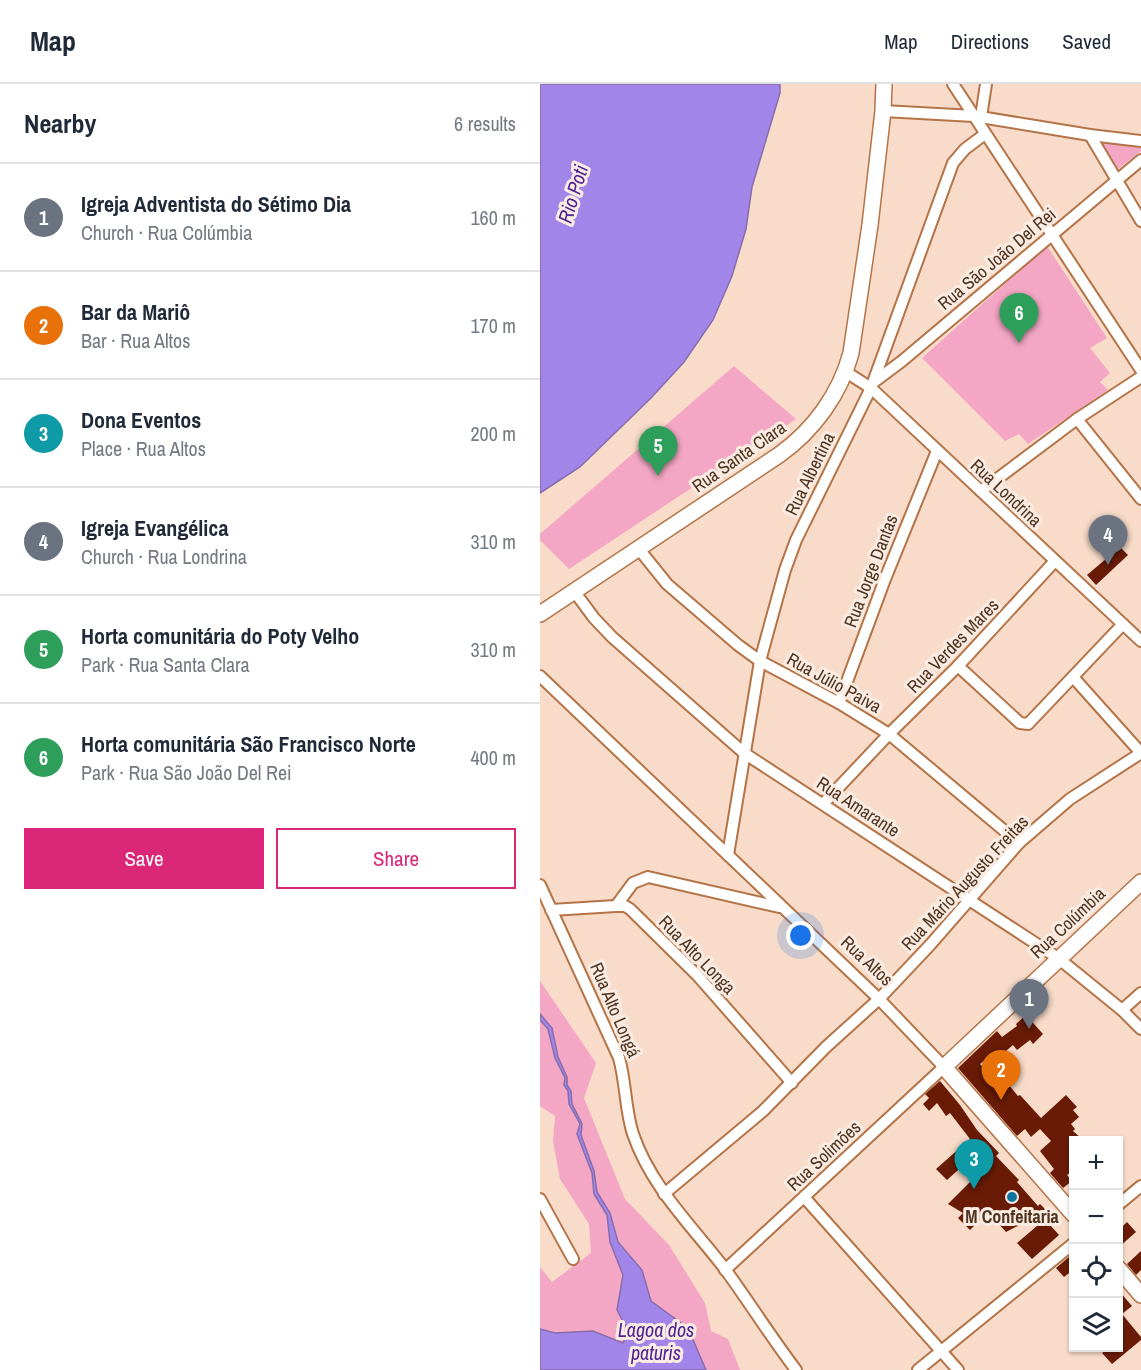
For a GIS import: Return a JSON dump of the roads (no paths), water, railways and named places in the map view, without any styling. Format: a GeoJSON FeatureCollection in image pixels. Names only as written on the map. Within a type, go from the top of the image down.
{"type":"FeatureCollection","features":[{"type":"Feature","properties":{"kind":"street","name":"Rua Santa Clara"},"geometry":{"type":"LineString","coordinates":[[540,614],[794,445],[820,415],[846,372],[855,333],[883,111],[884,84]]}},
{"type":"Feature","properties":{"kind":"street"},"geometry":{"type":"LineString","coordinates":[[952,84],[978,117],[985,134],[1141,370]]}},
{"type":"Feature","properties":{"kind":"street"},"geometry":{"type":"LineString","coordinates":[[978,117],[987,84]]}},
{"type":"Feature","properties":{"kind":"street"},"geometry":{"type":"LineString","coordinates":[[883,111],[978,117],[1141,141]]}},
{"type":"Feature","properties":{"kind":"street","name":"Rua Albertina"},"geometry":{"type":"LineString","coordinates":[[728,855],[760,662],[776,598],[796,540],[872,385],[953,163],[965,149],[985,134]]}},
{"type":"Feature","properties":{"kind":"street"},"geometry":{"type":"LineString","coordinates":[[1090,135],[1141,221]]}},
{"type":"Feature","properties":{"kind":"street","name":"Rua São João Del Rei"},"geometry":{"type":"LineString","coordinates":[[872,385],[1141,160]]}},
{"type":"Feature","properties":{"kind":"street","name":"Rua Londrina"},"geometry":{"type":"LineString","coordinates":[[846,372],[872,385],[937,451],[1141,641]]}},
{"type":"Feature","properties":{"kind":"street"},"geometry":{"type":"LineString","coordinates":[[981,491],[1077,419],[1141,377]]}},
{"type":"Feature","properties":{"kind":"street"},"geometry":{"type":"LineString","coordinates":[[1077,419],[1141,499]]}},
{"type":"Feature","properties":{"kind":"street","name":"Rua Jorge Dantas"},"geometry":{"type":"LineString","coordinates":[[839,703],[885,579],[937,451]]}},
{"type":"Feature","properties":{"kind":"street","name":"Rua Júlio Paiva"},"geometry":{"type":"LineString","coordinates":[[638,548],[667,584],[760,662],[839,703],[889,734],[1020,843]]}},
{"type":"Feature","properties":{"kind":"street","name":"Rua Verdes Mares"},"geometry":{"type":"LineString","coordinates":[[823,804],[958,666],[1055,561]]}},
{"type":"Feature","properties":{"kind":"street","name":"Rua Amarante"},"geometry":{"type":"LineString","coordinates":[[574,591],[612,637],[744,753],[1058,958],[1122,1010],[1141,1029]]}},
{"type":"Feature","properties":{"kind":"street"},"geometry":{"type":"LineString","coordinates":[[958,666],[1020,723],[1025,725],[1030,723],[1123,624]]}},
{"type":"Feature","properties":{"kind":"street","name":"Rua Altos"},"geometry":{"type":"LineString","coordinates":[[540,676],[879,999],[944,1067],[1069,1209]]}},
{"type":"Feature","properties":{"kind":"street"},"geometry":{"type":"LineString","coordinates":[[1073,677],[1141,753]]}},
{"type":"Feature","properties":{"kind":"street","name":"Rua Mário Augusto Freitas"},"geometry":{"type":"LineString","coordinates":[[664,1194],[763,1112],[825,1047],[879,999],[1020,843],[1070,799],[1141,753]]}},
{"type":"Feature","properties":{"kind":"street"},"geometry":{"type":"LineString","coordinates":[[551,910],[616,906],[633,883],[648,877],[781,907]]}},
{"type":"Feature","properties":{"kind":"street","name":"Rua Colúmbia"},"geometry":{"type":"LineString","coordinates":[[944,1067],[1141,882]]}},
{"type":"Feature","properties":{"kind":"street","name":"Rua Alto Longá"},"geometry":{"type":"LineString","coordinates":[[540,885],[619,1058],[633,1133],[664,1194],[725,1270],[795,1370]]}},
{"type":"Feature","properties":{"kind":"street","name":"Rua Alto Longa"},"geometry":{"type":"LineString","coordinates":[[616,906],[625,906],[630,909],[697,975],[792,1083]]}},
{"type":"Feature","properties":{"kind":"street"},"geometry":{"type":"LineString","coordinates":[[1122,1010],[1141,993]]}},
{"type":"Feature","properties":{"kind":"street","name":"Rua Solimões"},"geometry":{"type":"LineString","coordinates":[[725,1270],[944,1067]]}},
{"type":"Feature","properties":{"kind":"street"},"geometry":{"type":"LineString","coordinates":[[1123,1202],[1141,1186]]}},
{"type":"Feature","properties":{"kind":"street"},"geometry":{"type":"LineString","coordinates":[[804,1197],[958,1370]]}},
{"type":"Feature","properties":{"kind":"street"},"geometry":{"type":"LineString","coordinates":[[540,1199],[573,1259]]}},
{"type":"Feature","properties":{"kind":"street"},"geometry":{"type":"LineString","coordinates":[[918,1370],[1073,1244]]}},
{"type":"Feature","properties":{"kind":"street"},"geometry":{"type":"LineString","coordinates":[[1123,1273],[1141,1295]]}},
{"type":"Feature","properties":{"kind":"water","name":"Rio Poti"},"geometry":{"type":"Polygon","coordinates":[[[540,84],[780,84],[780,93],[752,187],[746,229],[732,276],[713,320],[684,362],[651,398],[580,467],[540,493],[540,84]]]}},
{"type":"Feature","properties":{"kind":"water","name":"Lagoa dos paturis"},"geometry":{"type":"Polygon","coordinates":[[[540,1014],[552,1028],[558,1057],[571,1091],[572,1104],[582,1124],[581,1135],[594,1171],[597,1192],[610,1213],[618,1242],[642,1270],[651,1301],[688,1328],[706,1370],[540,1370],[540,1329],[555,1333],[593,1331],[623,1343],[628,1331],[617,1310],[623,1275],[610,1242],[607,1215],[594,1194],[592,1173],[577,1134],[580,1124],[569,1104],[568,1091],[564,1085],[565,1078],[555,1058],[548,1029],[540,1020],[540,1014]]]}},
{"type":"Feature","properties":{"kind":"place","name":"Horta comunitária São Francisco Norte"},"geometry":{"type":"Point","coordinates":[1019,343]}},
{"type":"Feature","properties":{"kind":"place","name":"Horta comunitária do Poty Velho"},"geometry":{"type":"Point","coordinates":[658,476]}},
{"type":"Feature","properties":{"kind":"place","name":"Igreja Evangélica"},"geometry":{"type":"Point","coordinates":[1108,565]}},
{"type":"Feature","properties":{"kind":"place","name":"Igreja Adventista do Sétimo Dia"},"geometry":{"type":"Point","coordinates":[1029,1029]}},
{"type":"Feature","properties":{"kind":"place","name":"Bar da Mariô"},"geometry":{"type":"Point","coordinates":[1001,1100]}},
{"type":"Feature","properties":{"kind":"place","name":"Dona Eventos"},"geometry":{"type":"Point","coordinates":[974,1189]}},
{"type":"Feature","properties":{"kind":"place","name":"M Confeitaria"},"geometry":{"type":"Point","coordinates":[1012,1197]}}]}
